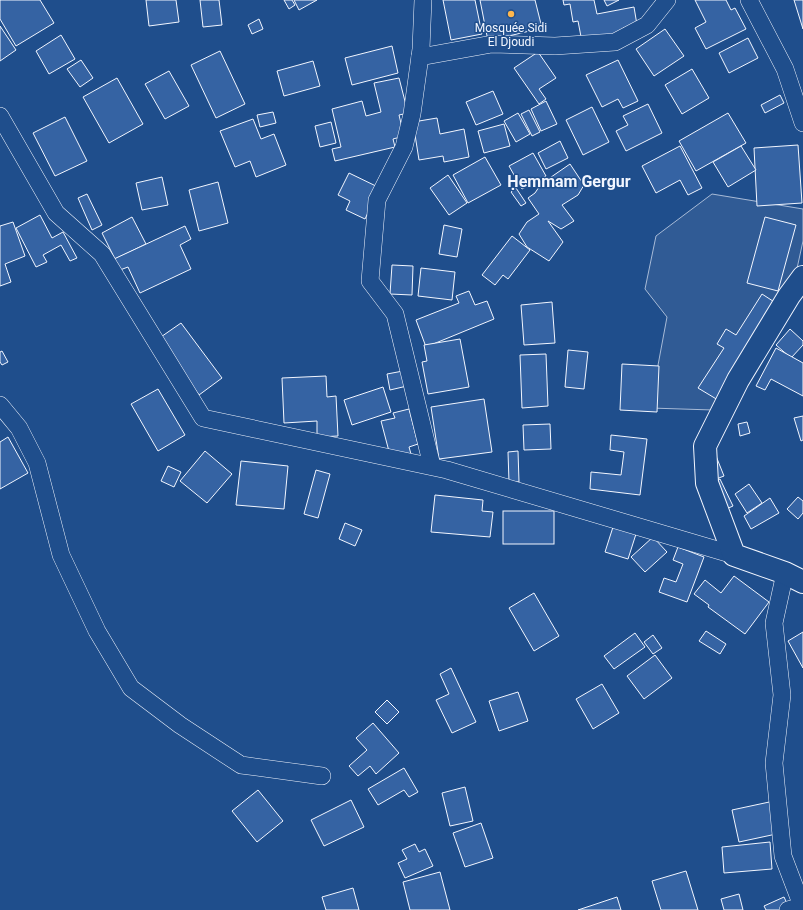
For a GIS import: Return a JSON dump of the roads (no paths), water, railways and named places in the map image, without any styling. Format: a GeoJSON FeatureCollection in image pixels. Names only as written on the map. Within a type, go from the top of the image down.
{"type":"FeatureCollection","features":[{"type":"Feature","properties":{"kind":"street"},"geometry":{"type":"LineString","coordinates":[[423,0],[420,57],[412,114],[404,147],[377,200],[370,281],[395,314],[432,466]]}},
{"type":"Feature","properties":{"kind":"street"},"geometry":{"type":"LineString","coordinates":[[420,57],[492,44],[555,46],[615,42],[647,25],[667,0]]}},
{"type":"Feature","properties":{"kind":"street"},"geometry":{"type":"LineString","coordinates":[[749,0],[785,69],[803,123]]}},
{"type":"Feature","properties":{"kind":"street"},"geometry":{"type":"LineString","coordinates":[[0,116],[56,213],[102,254],[203,418],[432,466],[734,555],[794,578],[774,623],[782,695],[774,763],[783,856],[802,906],[788,910]]}},
{"type":"Feature","properties":{"kind":"street"},"geometry":{"type":"LineString","coordinates":[[734,555],[707,483],[705,446],[738,380],[789,296],[803,277]]}},
{"type":"Feature","properties":{"kind":"street"},"geometry":{"type":"LineString","coordinates":[[0,405],[19,428],[37,463],[61,555],[97,631],[131,688],[180,725],[241,765],[322,776]]}},
{"type":"Feature","properties":{"kind":"place","name":"Mosquée Sidi El Djoudi"},"geometry":{"type":"Point","coordinates":[511,14]}},
{"type":"Feature","properties":{"kind":"district","name":"Ḥemmam Gergur"},"geometry":{"type":"Point","coordinates":[569,181]}}]}
